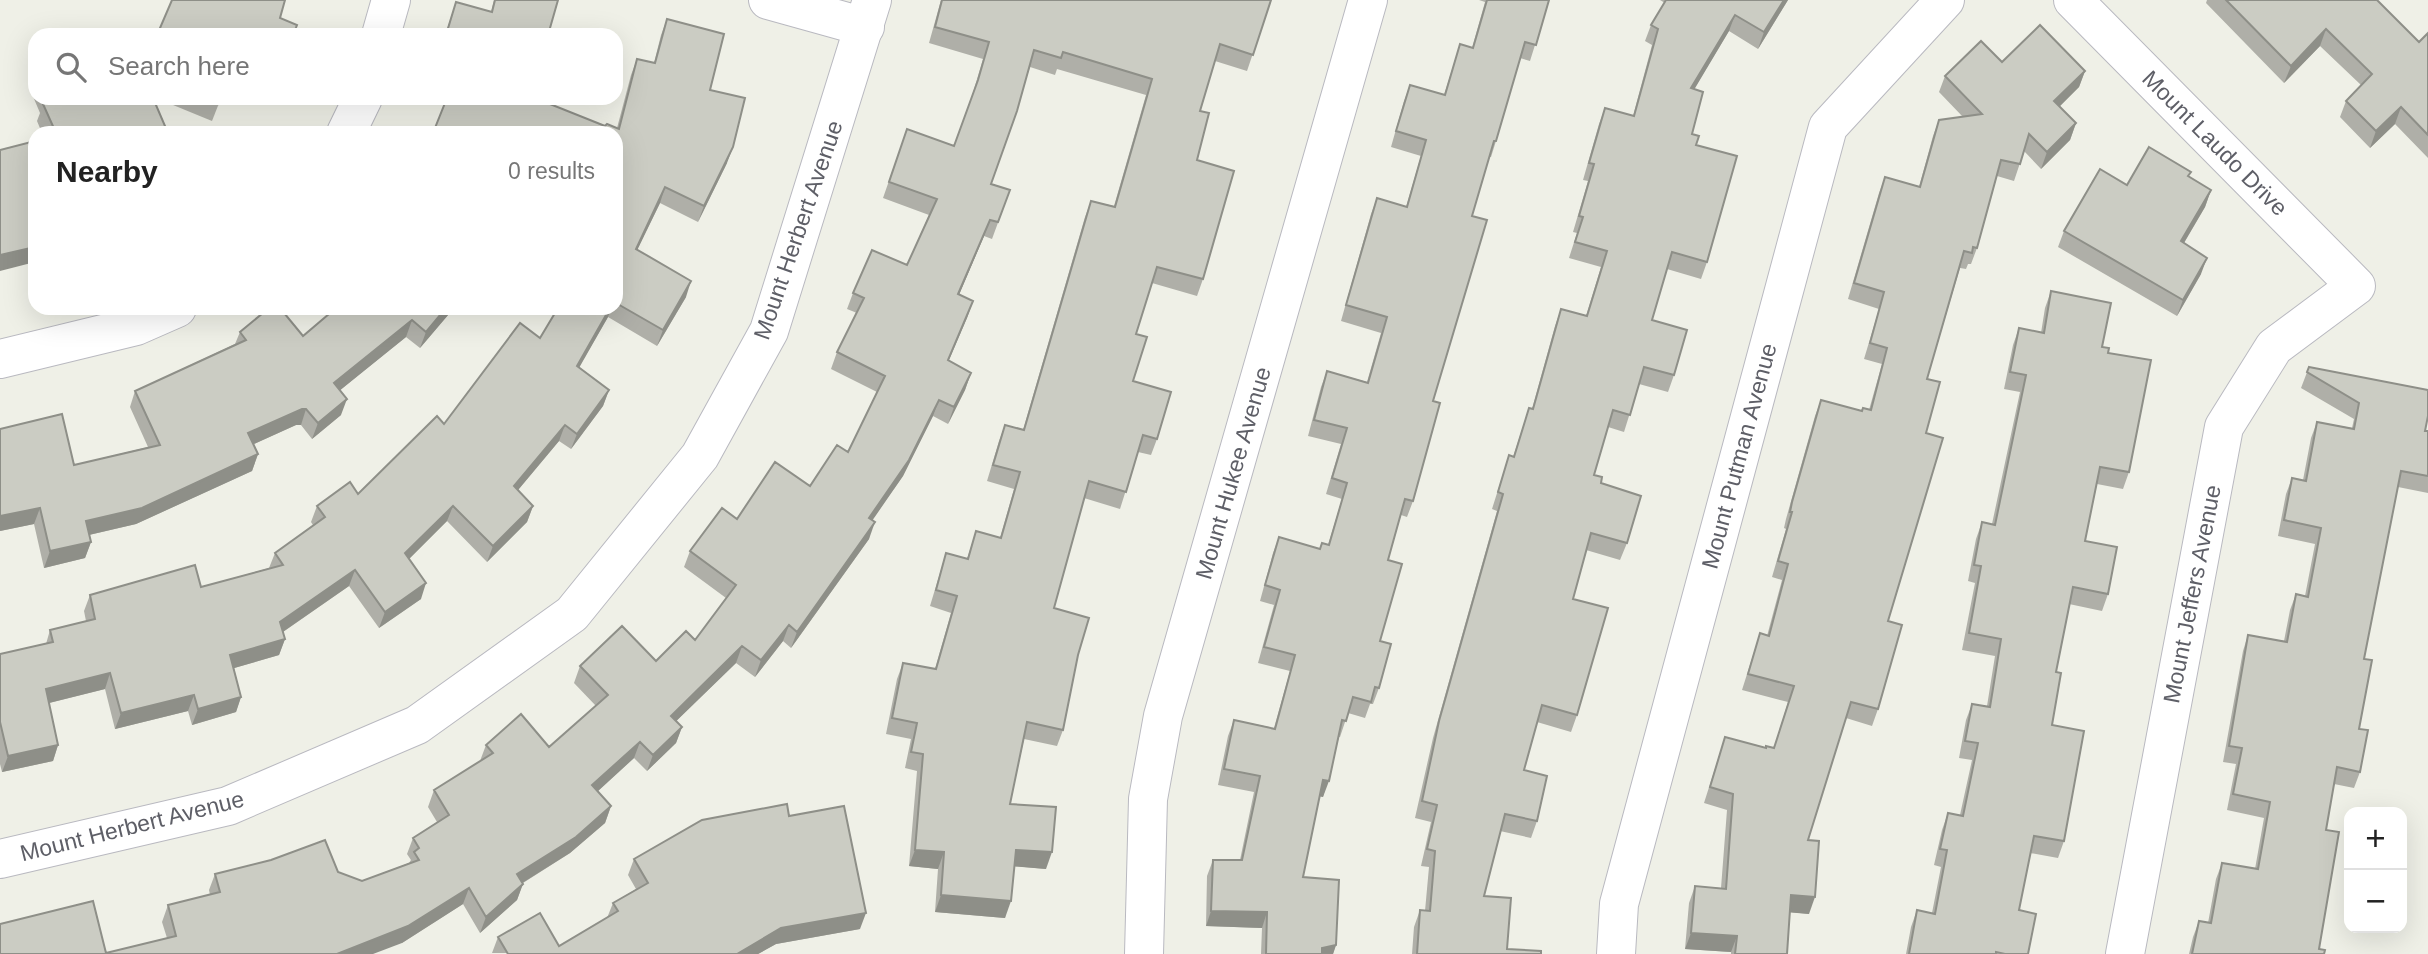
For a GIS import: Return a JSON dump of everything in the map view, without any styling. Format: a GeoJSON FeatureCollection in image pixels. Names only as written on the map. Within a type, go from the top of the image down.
{"type":"FeatureCollection","features":[{"type":"Feature","properties":{"kind":"street"},"geometry":{"type":"LineString","coordinates":[[383,28],[391,0]]}},
{"type":"Feature","properties":{"kind":"street"},"geometry":{"type":"LineString","coordinates":[[768,0],[868,14]]}},
{"type":"Feature","properties":{"kind":"street","name":"Mount Hukee Avenue"},"geometry":{"type":"LineString","coordinates":[[1144,954],[1148,799],[1163,716],[1368,0]]}},
{"type":"Feature","properties":{"kind":"street","name":"Mount Putman Avenue"},"geometry":{"type":"LineString","coordinates":[[1616,954],[1619,904],[1828,127],[1945,0]]}},
{"type":"Feature","properties":{"kind":"street","name":"Mount Laudo Drive"},"geometry":{"type":"LineString","coordinates":[[2073,0],[2356,286]]}},
{"type":"Feature","properties":{"kind":"street","name":"Mount Herbert Avenue"},"geometry":{"type":"LineString","coordinates":[[0,859],[228,806],[417,725],[572,614],[700,456],[769,331],[868,14]]}},
{"type":"Feature","properties":{"kind":"street"},"geometry":{"type":"LineString","coordinates":[[349,126],[360,105]]}},
{"type":"Feature","properties":{"kind":"street","name":"Mount Jeffers Avenue"},"geometry":{"type":"LineString","coordinates":[[2124,954],[2224,427],[2274,347],[2356,286]]}},
{"type":"Feature","properties":{"kind":"street"},"geometry":{"type":"LineString","coordinates":[[0,359],[136,326],[161,315]]}},
{"type":"Feature","properties":{"kind":"building"},"geometry":{"type":"Polygon","coordinates":[[[172,0],[285,0],[280,18],[297,25],[296,28],[160,28],[172,0]]]}},
{"type":"Feature","properties":{"kind":"building"},"geometry":{"type":"Polygon","coordinates":[[[495,0],[558,0],[550,28],[448,28],[456,2],[492,12],[495,0]]]}},
{"type":"Feature","properties":{"kind":"building"},"geometry":{"type":"Polygon","coordinates":[[[942,0],[1271,0],[1253,55],[1220,44],[1200,111],[1209,113],[1197,160],[1234,171],[1203,279],[1157,267],[1136,334],[1147,337],[1133,381],[1171,392],[1157,439],[1143,435],[1126,492],[1089,481],[1054,608],[1089,618],[1078,655],[1063,730],[1027,722],[1010,804],[1056,807],[1052,852],[1016,850],[1011,901],[941,895],[944,852],[915,850],[923,754],[911,752],[917,723],[892,718],[903,663],[936,669],[957,596],[936,590],[946,553],[968,559],[976,531],[1001,538],[1020,472],[993,465],[1005,425],[1024,430],[1091,201],[1115,207],[1152,79],[1063,52],[1061,58],[1034,50],[1017,111],[991,184],[1010,190],[998,222],[990,220],[958,294],[973,301],[948,360],[971,373],[954,407],[939,400],[909,460],[869,518],[875,522],[797,632],[789,625],[761,660],[742,646],[671,716],[682,727],[653,755],[640,742],[592,785],[611,806],[576,837],[517,874],[523,884],[486,917],[469,888],[408,926],[337,954],[0,954],[0,924],[93,901],[106,953],[176,936],[168,905],[220,892],[215,874],[271,860],[325,840],[338,872],[362,881],[419,860],[414,852],[419,848],[413,838],[449,815],[434,790],[493,753],[486,745],[521,714],[549,747],[608,695],[580,666],[622,626],[656,661],[686,631],[695,640],[736,585],[690,551],[722,508],[737,519],[775,462],[810,486],[837,445],[848,452],[885,376],[837,352],[864,298],[853,293],[872,250],[907,265],[937,199],[889,182],[907,129],[954,146],[989,42],[935,27],[942,0]]]}},
{"type":"Feature","properties":{"kind":"building"},"geometry":{"type":"Polygon","coordinates":[[[1487,0],[1549,0],[1536,45],[1525,42],[1472,216],[1487,220],[1433,401],[1440,403],[1413,501],[1405,499],[1388,560],[1402,564],[1380,641],[1391,644],[1379,688],[1375,687],[1371,702],[1353,697],[1346,721],[1342,720],[1329,781],[1323,780],[1303,877],[1339,880],[1336,945],[1322,948],[1322,954],[1266,954],[1267,912],[1211,911],[1213,860],[1242,860],[1260,776],[1224,769],[1234,720],[1275,729],[1295,655],[1264,647],[1280,590],[1265,585],[1279,537],[1320,549],[1322,543],[1329,545],[1347,483],[1332,478],[1347,428],[1314,420],[1327,371],[1368,383],[1387,317],[1346,305],[1377,198],[1407,207],[1426,140],[1396,131],[1410,85],[1445,95],[1460,44],[1473,48],[1487,0]]]}},
{"type":"Feature","properties":{"kind":"building"},"geometry":{"type":"Polygon","coordinates":[[[1666,0],[1784,0],[1764,32],[1735,15],[1691,88],[1703,92],[1692,134],[1699,136],[1696,145],[1737,156],[1707,262],[1672,252],[1652,320],[1687,330],[1674,375],[1644,367],[1630,415],[1613,410],[1594,475],[1602,477],[1601,483],[1641,496],[1627,543],[1591,533],[1573,599],[1608,608],[1577,715],[1542,705],[1524,770],[1547,776],[1537,821],[1505,814],[1484,896],[1511,898],[1507,949],[1541,951],[1541,954],[1417,954],[1420,910],[1430,911],[1435,851],[1427,849],[1437,805],[1422,801],[1439,721],[1503,494],[1498,492],[1509,455],[1514,457],[1529,408],[1533,409],[1561,309],[1587,316],[1607,251],[1575,242],[1583,217],[1579,216],[1594,164],[1589,163],[1605,108],[1634,116],[1658,29],[1651,25],[1666,0]]]}},
{"type":"Feature","properties":{"kind":"building"},"geometry":{"type":"Polygon","coordinates":[[[2226,0],[2377,0],[2419,42],[2428,33],[2428,135],[2401,107],[2376,131],[2346,101],[2372,74],[2326,29],[2291,66],[2226,0]]]}},
{"type":"Feature","properties":{"kind":"building"},"geometry":{"type":"Polygon","coordinates":[[[667,19],[724,34],[710,90],[745,98],[733,147],[704,206],[665,187],[636,249],[691,281],[663,330],[623,307],[623,126],[620,126],[637,59],[655,63],[667,19]]]}},
{"type":"Feature","properties":{"kind":"building"},"geometry":{"type":"Polygon","coordinates":[[[2040,25],[2085,71],[2054,101],[2076,123],[2047,152],[2029,134],[2020,164],[2001,160],[1977,248],[1973,247],[1972,253],[1964,251],[1927,379],[1940,382],[1926,433],[1943,438],[1888,621],[1902,625],[1878,709],[1851,702],[1808,840],[1819,841],[1815,897],[1791,895],[1787,954],[1735,954],[1737,936],[1691,933],[1695,886],[1726,889],[1733,794],[1710,787],[1725,737],[1774,748],[1794,686],[1748,674],[1760,633],[1769,636],[1788,564],[1778,561],[1821,400],[1862,411],[1863,408],[1871,410],[1887,348],[1870,343],[1884,292],[1854,283],[1885,177],[1920,187],[1939,120],[1982,114],[1945,76],[1981,41],[2002,62],[2040,25]]]}},
{"type":"Feature","properties":{"kind":"building"},"geometry":{"type":"Polygon","coordinates":[[[43,105],[156,105],[165,126],[53,126],[43,105]]]}},
{"type":"Feature","properties":{"kind":"building"},"geometry":{"type":"Polygon","coordinates":[[[444,105],[552,105],[605,126],[436,126],[444,105]]]}},
{"type":"Feature","properties":{"kind":"building"},"geometry":{"type":"Polygon","coordinates":[[[28,143],[28,249],[0,255],[0,150],[28,143]]]}},
{"type":"Feature","properties":{"kind":"building"},"geometry":{"type":"Polygon","coordinates":[[[2149,147],[2191,172],[2188,176],[2211,190],[2181,241],[2207,258],[2183,300],[2064,231],[2100,169],[2127,185],[2149,147]]]}},
{"type":"Feature","properties":{"kind":"building"},"geometry":{"type":"Polygon","coordinates":[[[2051,291],[2111,303],[2102,347],[2109,348],[2108,353],[2151,360],[2129,472],[2100,467],[2085,541],[2117,547],[2108,594],[2073,587],[2056,672],[2061,673],[2052,725],[2084,731],[2064,841],[2034,836],[2019,910],[2036,914],[2028,954],[1909,954],[1917,910],[1935,914],[1947,850],[1940,849],[1948,813],[1963,816],[1978,743],[1965,741],[1972,704],[1990,707],[2001,639],[1969,633],[1981,566],[1974,565],[1982,522],[1995,525],[2026,375],[2010,372],[2019,328],[2044,333],[2051,291]]]}},
{"type":"Feature","properties":{"kind":"building"},"geometry":{"type":"Polygon","coordinates":[[[261,315],[286,315],[303,336],[328,315],[440,315],[426,332],[412,320],[334,383],[347,399],[318,423],[306,409],[302,409],[248,433],[258,454],[142,508],[86,521],[91,542],[50,551],[40,508],[0,516],[0,429],[62,414],[74,465],[160,445],[135,391],[246,340],[240,332],[261,315]]]}},
{"type":"Feature","properties":{"kind":"building"},"geometry":{"type":"Polygon","coordinates":[[[554,315],[606,315],[577,366],[609,390],[577,434],[565,425],[514,486],[533,506],[493,546],[453,506],[405,553],[426,583],[385,612],[355,570],[280,622],[285,639],[230,655],[241,697],[198,709],[194,695],[121,713],[110,673],[46,689],[58,745],[8,756],[0,722],[0,654],[53,642],[50,630],[95,619],[90,595],[195,565],[201,587],[283,565],[275,553],[325,517],[317,506],[350,482],[358,494],[437,416],[444,424],[520,323],[540,338],[554,315]]]}},
{"type":"Feature","properties":{"kind":"building"},"geometry":{"type":"Polygon","coordinates":[[[2309,367],[2428,390],[2425,431],[2428,431],[2428,476],[2401,471],[2364,659],[2372,660],[2359,729],[2368,730],[2360,772],[2337,767],[2326,830],[2339,832],[2319,949],[2325,950],[2324,954],[2192,954],[2199,921],[2211,923],[2222,863],[2258,869],[2270,802],[2233,794],[2242,748],[2229,746],[2248,635],[2287,642],[2296,594],[2308,597],[2321,528],[2284,520],[2292,478],[2306,481],[2317,422],[2354,429],[2359,403],[2307,372],[2309,367]]]}},
{"type":"Feature","properties":{"kind":"building"},"geometry":{"type":"Polygon","coordinates":[[[787,804],[789,816],[844,806],[866,913],[781,928],[737,954],[508,954],[498,937],[540,913],[559,946],[618,911],[613,903],[648,883],[634,859],[702,820],[787,804]]]}}]}
